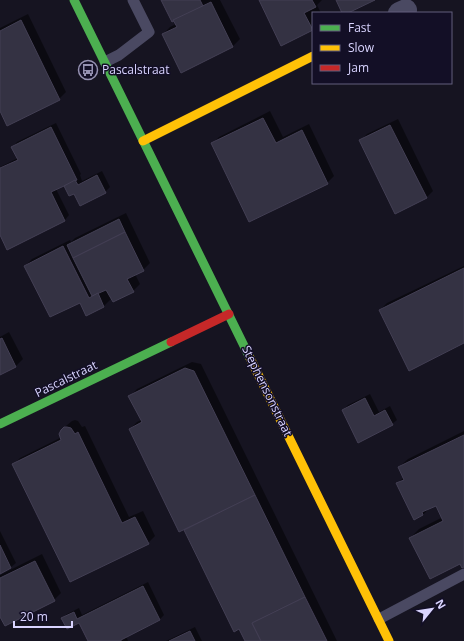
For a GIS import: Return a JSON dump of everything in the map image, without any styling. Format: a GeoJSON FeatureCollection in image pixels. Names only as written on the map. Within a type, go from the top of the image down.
{"type":"FeatureCollection","features":[{"type":"Feature","properties":{"kind":"street","name":"Stephensonstraat"},"geometry":{"type":"LineString","coordinates":[[74,0],[389,641]]}},
{"type":"Feature","properties":{"kind":"street"},"geometry":{"type":"LineString","coordinates":[[143,141],[312,56]]}},
{"type":"Feature","properties":{"kind":"street","name":"Pascalstraat"},"geometry":{"type":"LineString","coordinates":[[0,424],[229,314]]}},
{"type":"Feature","properties":{"kind":"lane"},"geometry":{"type":"LineString","coordinates":[[104,62],[119,55],[149,32],[133,0]]}},
{"type":"Feature","properties":{"kind":"lane"},"geometry":{"type":"LineString","coordinates":[[378,619],[464,574]]}},
{"type":"Feature","properties":{"kind":"building"},"geometry":{"type":"Polygon","coordinates":[[[161,0],[200,0],[203,6],[172,22],[161,0]]]}},
{"type":"Feature","properties":{"kind":"building"},"geometry":{"type":"Polygon","coordinates":[[[259,0],[312,0],[316,7],[304,13],[312,30],[281,46],[259,0]]]}},
{"type":"Feature","properties":{"kind":"building"},"geometry":{"type":"Polygon","coordinates":[[[336,0],[375,0],[350,12],[342,12],[336,0]]]}},
{"type":"Feature","properties":{"kind":"building"},"geometry":{"type":"Polygon","coordinates":[[[211,2],[233,47],[181,73],[162,34],[177,27],[173,20],[211,2]]]}},
{"type":"Feature","properties":{"kind":"building"},"geometry":{"type":"Polygon","coordinates":[[[21,20],[60,100],[7,126],[0,111],[0,31],[21,20]]]}},
{"type":"Feature","properties":{"kind":"building"},"geometry":{"type":"Polygon","coordinates":[[[263,118],[276,143],[302,130],[328,184],[249,222],[211,143],[263,118]]]}},
{"type":"Feature","properties":{"kind":"building"},"geometry":{"type":"Polygon","coordinates":[[[390,125],[427,198],[395,214],[359,140],[390,125]]]}},
{"type":"Feature","properties":{"kind":"building"},"geometry":{"type":"Polygon","coordinates":[[[51,127],[77,180],[51,192],[65,221],[7,250],[0,235],[0,168],[18,160],[11,147],[51,127]]]}},
{"type":"Feature","properties":{"kind":"building"},"geometry":{"type":"Polygon","coordinates":[[[97,175],[106,193],[80,206],[74,194],[69,196],[64,186],[75,180],[78,185],[97,175]]]}},
{"type":"Feature","properties":{"kind":"building"},"geometry":{"type":"Polygon","coordinates":[[[119,219],[125,232],[73,258],[67,245],[119,219]]]}},
{"type":"Feature","properties":{"kind":"building"},"geometry":{"type":"Polygon","coordinates":[[[125,232],[144,271],[127,279],[134,292],[113,302],[106,290],[92,296],[73,258],[125,232]]]}},
{"type":"Feature","properties":{"kind":"building"},"geometry":{"type":"Polygon","coordinates":[[[63,246],[89,298],[98,293],[104,307],[86,316],[80,303],[50,317],[24,266],[63,246]]]}},
{"type":"Feature","properties":{"kind":"building"},"geometry":{"type":"Polygon","coordinates":[[[464,268],[464,343],[409,371],[379,310],[464,268]]]}},
{"type":"Feature","properties":{"kind":"building"},"geometry":{"type":"Polygon","coordinates":[[[2,338],[16,367],[0,375],[0,339],[2,338]]]}},
{"type":"Feature","properties":{"kind":"building"},"geometry":{"type":"Polygon","coordinates":[[[185,368],[194,371],[255,495],[179,532],[129,429],[142,422],[128,396],[185,368]]]}},
{"type":"Feature","properties":{"kind":"building"},"geometry":{"type":"Polygon","coordinates":[[[365,398],[374,416],[385,410],[393,425],[358,443],[342,410],[365,398]]]}},
{"type":"Feature","properties":{"kind":"building"},"geometry":{"type":"Polygon","coordinates":[[[64,427],[71,428],[75,434],[78,432],[122,523],[135,517],[149,544],[70,582],[12,464],[61,440],[59,434],[64,427]]]}},
{"type":"Feature","properties":{"kind":"building"},"geometry":{"type":"Polygon","coordinates":[[[464,435],[464,567],[462,568],[460,564],[430,579],[409,538],[443,521],[436,506],[422,512],[423,515],[414,520],[396,483],[404,480],[398,467],[464,435]]]}},
{"type":"Feature","properties":{"kind":"building"},"geometry":{"type":"Polygon","coordinates":[[[255,495],[305,597],[252,623],[261,641],[245,641],[239,629],[234,632],[184,530],[255,495]]]}},
{"type":"Feature","properties":{"kind":"building"},"geometry":{"type":"Polygon","coordinates":[[[0,545],[11,568],[0,574],[0,545]]]}},
{"type":"Feature","properties":{"kind":"building"},"geometry":{"type":"Polygon","coordinates":[[[35,561],[55,601],[5,626],[0,617],[0,578],[35,561]]]}},
{"type":"Feature","properties":{"kind":"building"},"geometry":{"type":"Polygon","coordinates":[[[143,586],[160,620],[121,641],[88,641],[79,623],[67,629],[61,618],[74,612],[77,619],[143,586]]]}},
{"type":"Feature","properties":{"kind":"building"},"geometry":{"type":"Polygon","coordinates":[[[305,597],[327,641],[261,641],[252,623],[305,597]]]}},
{"type":"Feature","properties":{"kind":"building"},"geometry":{"type":"Polygon","coordinates":[[[190,631],[195,641],[169,641],[190,631]]]}},
{"type":"Feature","properties":{"kind":"traffic: fast"},"geometry":{"type":"LineString","coordinates":[[74,0],[250,358]]}},
{"type":"Feature","properties":{"kind":"traffic: fast"},"geometry":{"type":"LineString","coordinates":[[0,424],[171,342]]}},
{"type":"Feature","properties":{"kind":"traffic: slow"},"geometry":{"type":"LineString","coordinates":[[143,141],[312,56]]}},
{"type":"Feature","properties":{"kind":"traffic: slow"},"geometry":{"type":"LineString","coordinates":[[250,358],[389,641]]}},
{"type":"Feature","properties":{"kind":"traffic: jam"},"geometry":{"type":"LineString","coordinates":[[171,342],[229,314]]}},
{"type":"Feature","properties":{"kind":"place","name":"Pascalstraat"},"geometry":{"type":"Point","coordinates":[88,70]}}]}
